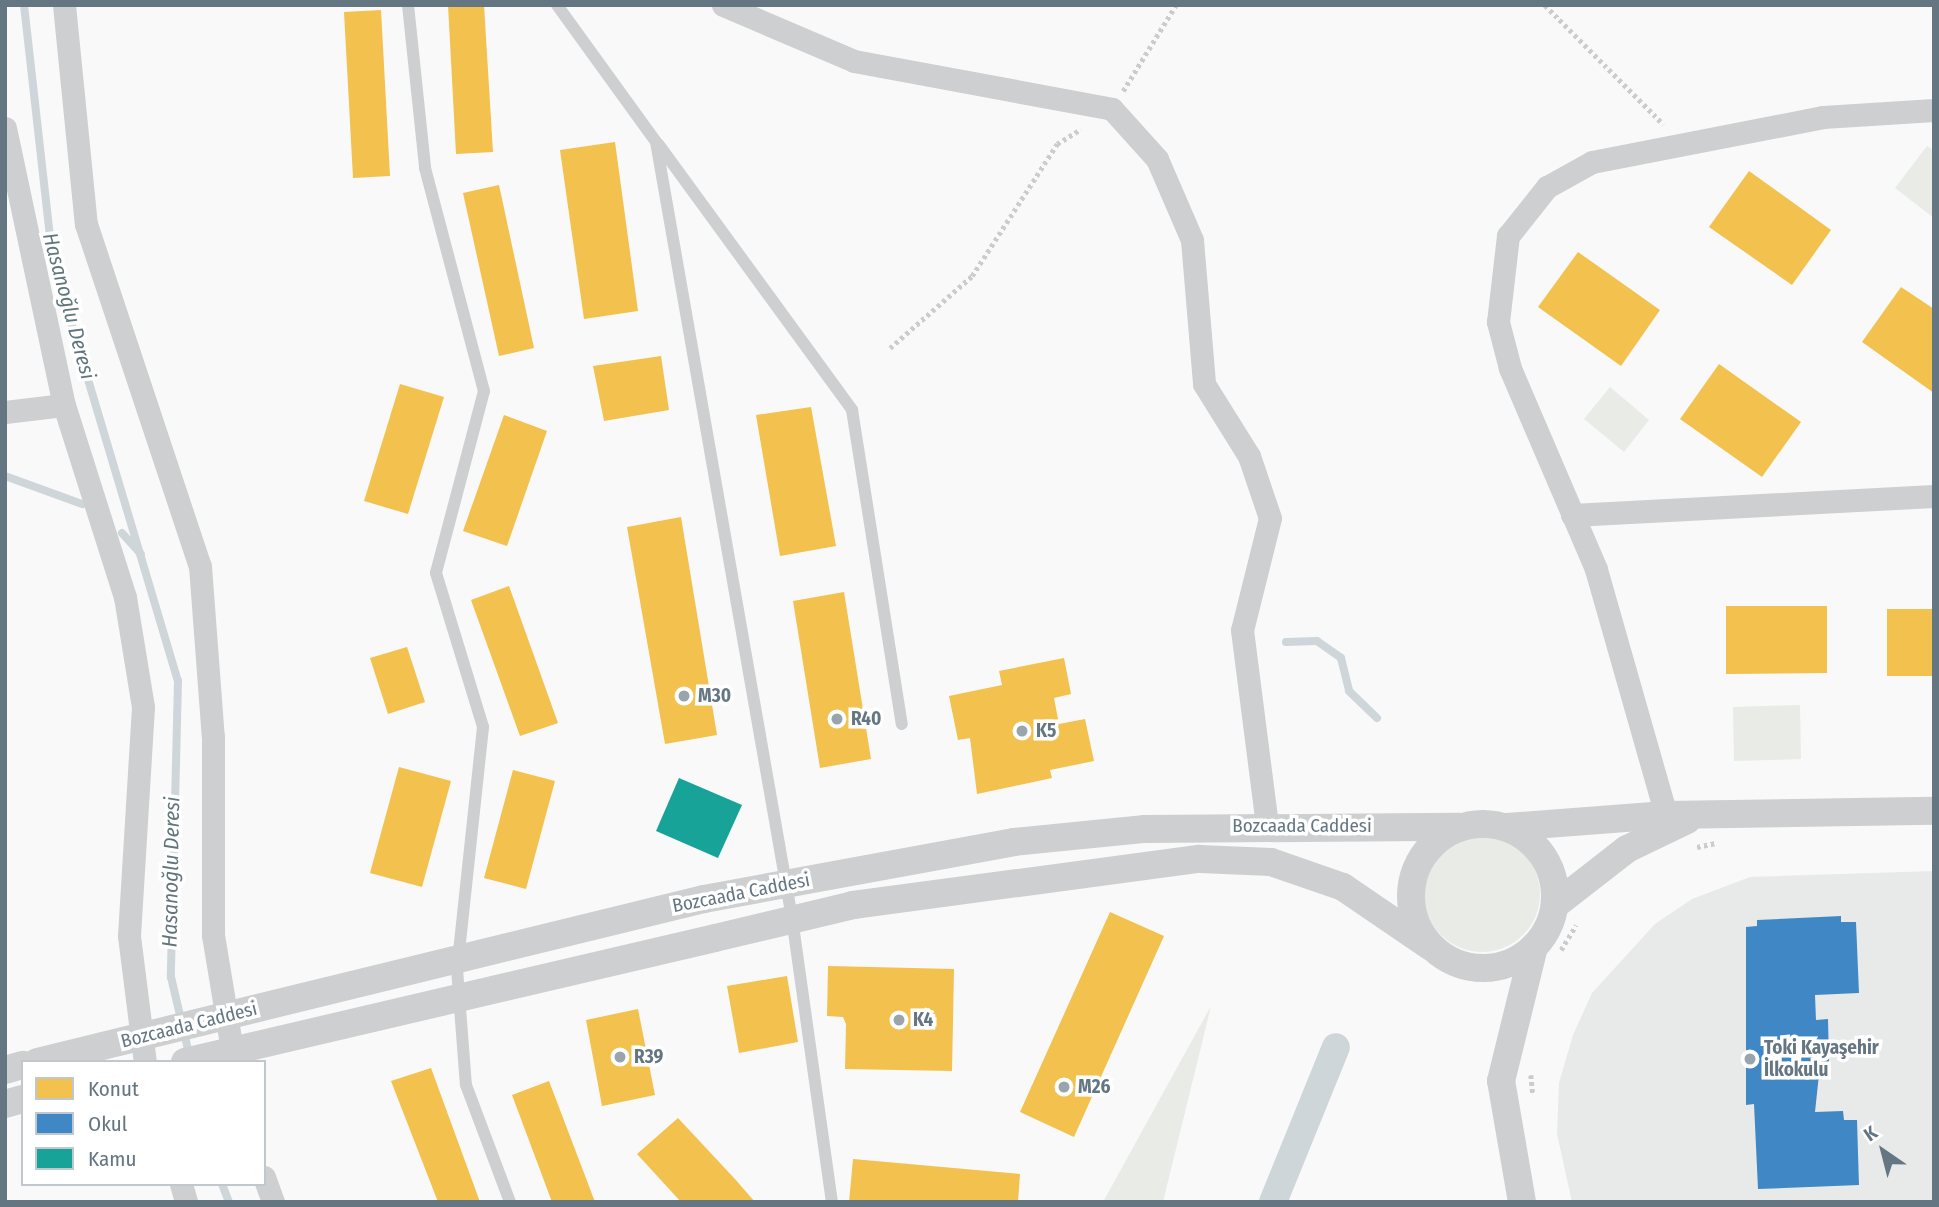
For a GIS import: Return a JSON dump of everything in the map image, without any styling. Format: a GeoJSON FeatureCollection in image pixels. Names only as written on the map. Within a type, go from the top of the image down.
{"type":"FeatureCollection","features":[{"type":"Feature","properties":{"kind":"street"},"geometry":{"type":"LineString","coordinates":[[64,5],[91,245],[200,566],[212,712],[213,936],[234,1060]]}},
{"type":"Feature","properties":{"kind":"street"},"geometry":{"type":"LineString","coordinates":[[723,5],[854,61],[1112,109],[1157,159],[1192,240],[1204,384],[1249,456],[1270,518],[1242,630],[1267,826]]}},
{"type":"Feature","properties":{"kind":"street"},"geometry":{"type":"LineString","coordinates":[[1665,815],[1596,569],[1510,368],[1498,322],[1507,236],[1521,213],[1570,172],[1681,142],[1823,117],[1934,110]]}},
{"type":"Feature","properties":{"kind":"street"},"geometry":{"type":"LineString","coordinates":[[5,128],[64,405],[125,597],[143,707],[129,936],[145,1060]]}},
{"type":"Feature","properties":{"kind":"street"},"geometry":{"type":"LineString","coordinates":[[5,412],[64,405]]}},
{"type":"Feature","properties":{"kind":"street"},"geometry":{"type":"LineString","coordinates":[[1572,515],[1934,496]]}},
{"type":"Feature","properties":{"kind":"street"},"geometry":{"type":"LineString","coordinates":[[1543,955],[1471,967],[1431,947],[1410,904],[1412,879],[1429,848],[1459,827],[1507,827],[1665,815],[1934,811]]}},
{"type":"Feature","properties":{"kind":"street"},"geometry":{"type":"LineString","coordinates":[[1555,905],[1627,849],[1695,816]]}},
{"type":"Feature","properties":{"kind":"street","name":"Bozcaada Caddesi"},"geometry":{"type":"LineString","coordinates":[[45,1060],[704,898],[1014,842],[1267,826],[1459,827]]}},
{"type":"Feature","properties":{"kind":"street"},"geometry":{"type":"LineString","coordinates":[[1507,827],[1545,857],[1555,905],[1543,955],[1502,1081],[1522,1202]]}},
{"type":"Feature","properties":{"kind":"street","name":"Bozcaada Caddesi"},"geometry":{"type":"LineString","coordinates":[[194,1060],[792,918],[1057,874],[1200,859],[1271,862],[1343,887],[1431,947]]}},
{"type":"Feature","properties":{"kind":"street"},"geometry":{"type":"LineString","coordinates":[[266,1183],[273,1202]]}},
{"type":"Feature","properties":{"kind":"lane"},"geometry":{"type":"LineString","coordinates":[[408,5],[425,168],[484,391],[436,573],[483,727],[457,969],[466,1085],[510,1202]]}},
{"type":"Feature","properties":{"kind":"lane"},"geometry":{"type":"LineString","coordinates":[[557,5],[852,410],[902,724]]}},
{"type":"Feature","properties":{"kind":"lane"},"geometry":{"type":"LineString","coordinates":[[656,142],[792,918],[832,1202]]}},
{"type":"Feature","properties":{"kind":"path"},"geometry":{"type":"LineString","coordinates":[[890,348],[972,276],[1057,144],[1112,109],[1175,5]]}},
{"type":"Feature","properties":{"kind":"path"},"geometry":{"type":"LineString","coordinates":[[1545,5],[1681,142]]}},
{"type":"Feature","properties":{"kind":"path"},"geometry":{"type":"LineString","coordinates":[[1686,850],[1723,842]]}},
{"type":"Feature","properties":{"kind":"path"},"geometry":{"type":"LineString","coordinates":[[1543,955],[1584,917]]}},
{"type":"Feature","properties":{"kind":"path"},"geometry":{"type":"LineString","coordinates":[[1530,1066],[1534,1107]]}},
{"type":"Feature","properties":{"kind":"shaded area"},"geometry":{"type":"Polygon","coordinates":[[[1927,146],[1934,151],[1934,218],[1895,188],[1927,146]]]}},
{"type":"Feature","properties":{"kind":"shaded area"},"geometry":{"type":"Polygon","coordinates":[[[1610,387],[1649,420],[1624,452],[1584,419],[1610,387]]]}},
{"type":"Feature","properties":{"kind":"shaded area"},"geometry":{"type":"Polygon","coordinates":[[[1800,705],[1801,759],[1734,761],[1733,707],[1800,705]]]}},
{"type":"Feature","properties":{"kind":"shaded area"},"geometry":{"type":"Polygon","coordinates":[[[1482,836],[1504,841],[1523,853],[1535,872],[1540,894],[1535,916],[1523,935],[1504,947],[1482,952],[1460,947],[1441,935],[1429,916],[1424,894],[1429,872],[1441,853],[1460,841],[1482,836]]]}},
{"type":"Feature","properties":{"kind":"shaded area","name":"Toki Kayaşehir İlkokulu"},"geometry":{"type":"Polygon","coordinates":[[[1934,871],[1934,1202],[1572,1202],[1557,1134],[1559,1083],[1573,1035],[1592,993],[1655,924],[1692,899],[1750,877],[1934,871]]]}},
{"type":"Feature","properties":{"kind":"shaded area"},"geometry":{"type":"Polygon","coordinates":[[[1211,1006],[1163,1202],[1103,1202],[1211,1006]]]}},
{"type":"Feature","properties":{"kind":"building: Konut"},"geometry":{"type":"Polygon","coordinates":[[[448,5],[484,5],[493,152],[456,154],[448,5]]]}},
{"type":"Feature","properties":{"kind":"building: Konut"},"geometry":{"type":"Polygon","coordinates":[[[381,10],[390,176],[353,178],[344,12],[381,10]]]}},
{"type":"Feature","properties":{"kind":"building: Konut"},"geometry":{"type":"Polygon","coordinates":[[[615,142],[638,311],[584,319],[560,150],[615,142]]]}},
{"type":"Feature","properties":{"kind":"building: Konut"},"geometry":{"type":"Polygon","coordinates":[[[1749,171],[1831,230],[1792,285],[1709,227],[1749,171]]]}},
{"type":"Feature","properties":{"kind":"building: Konut"},"geometry":{"type":"Polygon","coordinates":[[[499,185],[534,348],[499,356],[463,193],[499,185]]]}},
{"type":"Feature","properties":{"kind":"building: Konut"},"geometry":{"type":"Polygon","coordinates":[[[1578,252],[1660,310],[1621,366],[1538,307],[1578,252]]]}},
{"type":"Feature","properties":{"kind":"building: Konut"},"geometry":{"type":"Polygon","coordinates":[[[1901,287],[1934,309],[1934,393],[1862,342],[1901,287]]]}},
{"type":"Feature","properties":{"kind":"building: Konut"},"geometry":{"type":"Polygon","coordinates":[[[661,356],[669,410],[604,421],[593,366],[661,356]]]}},
{"type":"Feature","properties":{"kind":"building: Konut"},"geometry":{"type":"Polygon","coordinates":[[[1719,364],[1801,422],[1762,477],[1680,419],[1719,364]]]}},
{"type":"Feature","properties":{"kind":"building: Konut"},"geometry":{"type":"Polygon","coordinates":[[[400,384],[444,397],[408,514],[364,501],[400,384]]]}},
{"type":"Feature","properties":{"kind":"building: Konut"},"geometry":{"type":"Polygon","coordinates":[[[811,407],[836,546],[780,556],[756,415],[811,407]]]}},
{"type":"Feature","properties":{"kind":"building: Konut"},"geometry":{"type":"Polygon","coordinates":[[[504,415],[547,431],[507,546],[463,531],[504,415]]]}},
{"type":"Feature","properties":{"kind":"building: Konut"},"geometry":{"type":"Polygon","coordinates":[[[681,517],[717,735],[665,744],[627,527],[681,517]]]}},
{"type":"Feature","properties":{"kind":"building: Konut"},"geometry":{"type":"Polygon","coordinates":[[[509,586],[558,723],[520,736],[471,600],[509,586]]]}},
{"type":"Feature","properties":{"kind":"building: Konut"},"geometry":{"type":"Polygon","coordinates":[[[844,592],[871,759],[820,768],[793,601],[844,592]]]}},
{"type":"Feature","properties":{"kind":"building: Konut"},"geometry":{"type":"Polygon","coordinates":[[[1726,606],[1827,606],[1827,673],[1726,674],[1726,606]]]}},
{"type":"Feature","properties":{"kind":"building: Konut"},"geometry":{"type":"Polygon","coordinates":[[[1887,609],[1934,609],[1934,676],[1887,676],[1887,609]]]}},
{"type":"Feature","properties":{"kind":"building: Konut"},"geometry":{"type":"Polygon","coordinates":[[[407,647],[425,702],[388,714],[370,658],[407,647]]]}},
{"type":"Feature","properties":{"kind":"building: Konut","name":"K5"},"geometry":{"type":"Polygon","coordinates":[[[1064,658],[1071,694],[1054,698],[1059,724],[1085,719],[1094,761],[1050,770],[1052,778],[977,794],[970,738],[958,740],[949,696],[1002,685],[999,671],[1064,658]]]}},
{"type":"Feature","properties":{"kind":"building: Konut"},"geometry":{"type":"Polygon","coordinates":[[[399,767],[451,781],[422,887],[370,873],[399,767]]]}},
{"type":"Feature","properties":{"kind":"building: Konut"},"geometry":{"type":"Polygon","coordinates":[[[513,770],[555,781],[526,889],[484,878],[513,770]]]}},
{"type":"Feature","properties":{"kind":"building: Konut"},"geometry":{"type":"Polygon","coordinates":[[[1110,912],[1164,936],[1074,1137],[1020,1112],[1110,912]]]}},
{"type":"Feature","properties":{"kind":"building: Konut","name":"K4"},"geometry":{"type":"Polygon","coordinates":[[[828,966],[954,969],[952,1071],[845,1069],[846,1024],[843,1017],[827,1016],[828,966]]]}},
{"type":"Feature","properties":{"kind":"building: Konut"},"geometry":{"type":"Polygon","coordinates":[[[787,976],[798,1042],[739,1053],[727,986],[787,976]]]}},
{"type":"Feature","properties":{"kind":"building: Konut","name":"R39"},"geometry":{"type":"Polygon","coordinates":[[[638,1009],[655,1095],[602,1106],[586,1020],[638,1009]]]}},
{"type":"Feature","properties":{"kind":"building: Konut"},"geometry":{"type":"Polygon","coordinates":[[[431,1068],[480,1202],[438,1202],[391,1081],[431,1068]]]}},
{"type":"Feature","properties":{"kind":"building: Konut"},"geometry":{"type":"Polygon","coordinates":[[[549,1081],[595,1202],[552,1202],[512,1095],[549,1081]]]}},
{"type":"Feature","properties":{"kind":"building: Konut"},"geometry":{"type":"Polygon","coordinates":[[[678,1118],[755,1202],[681,1202],[637,1154],[678,1118]]]}},
{"type":"Feature","properties":{"kind":"building: Konut"},"geometry":{"type":"Polygon","coordinates":[[[853,1159],[1020,1174],[1018,1202],[849,1202],[853,1159]]]}},
{"type":"Feature","properties":{"kind":"building: Okul"},"geometry":{"type":"Polygon","coordinates":[[[1841,916],[1841,922],[1856,922],[1859,993],[1815,995],[1816,1020],[1828,1019],[1829,1064],[1820,1065],[1815,1112],[1843,1111],[1844,1120],[1857,1120],[1859,1185],[1758,1189],[1754,1104],[1746,1105],[1746,927],[1757,926],[1757,920],[1841,916]]]}},
{"type":"Feature","properties":{"kind":"building: Kamu"},"geometry":{"type":"Polygon","coordinates":[[[679,778],[742,805],[718,858],[656,831],[679,778]]]}},
{"type":"Feature","properties":{"kind":"waterway","name":"Hasanoğlu Deresi"},"geometry":{"type":"LineString","coordinates":[[24,5],[53,262],[178,681],[171,977],[190,1058]]}},
{"type":"Feature","properties":{"kind":"waterway","name":"Hasanoğlu Deresi"},"geometry":{"type":"LineString","coordinates":[[5,476],[82,504]]}},
{"type":"Feature","properties":{"kind":"waterway","name":"Hasanoğlu Deresi"},"geometry":{"type":"LineString","coordinates":[[122,533],[141,554]]}},
{"type":"Feature","properties":{"kind":"waterway"},"geometry":{"type":"LineString","coordinates":[[1286,642],[1317,641],[1341,658],[1349,691],[1377,718]]}},
{"type":"Feature","properties":{"kind":"waterway"},"geometry":{"type":"LineString","coordinates":[[1273,1202],[1336,1047]]}},
{"type":"Feature","properties":{"kind":"waterway","name":"Hasanoğlu Deresi"},"geometry":{"type":"LineString","coordinates":[[223,1186],[229,1202]]}},
{"type":"Feature","properties":{"kind":"place","name":"M30"},"geometry":{"type":"Point","coordinates":[684,696]}},
{"type":"Feature","properties":{"kind":"place","name":"R40"},"geometry":{"type":"Point","coordinates":[837,719]}},
{"type":"Feature","properties":{"kind":"place","name":"K5"},"geometry":{"type":"Point","coordinates":[1022,731]}},
{"type":"Feature","properties":{"kind":"place","name":"K4"},"geometry":{"type":"Point","coordinates":[899,1020]}},
{"type":"Feature","properties":{"kind":"place","name":"R39"},"geometry":{"type":"Point","coordinates":[620,1057]}},
{"type":"Feature","properties":{"kind":"place","name":"Toki Kayaşehir İlkokulu"},"geometry":{"type":"Point","coordinates":[1750,1059]}},
{"type":"Feature","properties":{"kind":"place","name":"M26"},"geometry":{"type":"Point","coordinates":[1064,1087]}}]}
